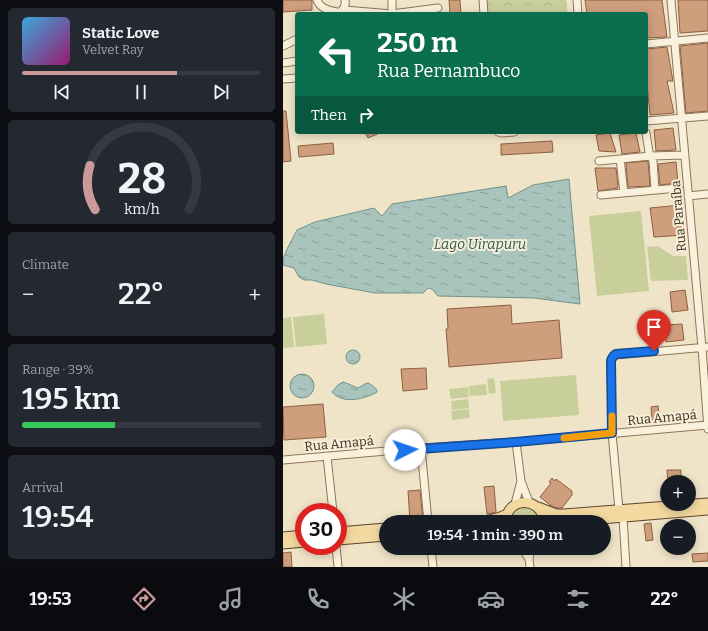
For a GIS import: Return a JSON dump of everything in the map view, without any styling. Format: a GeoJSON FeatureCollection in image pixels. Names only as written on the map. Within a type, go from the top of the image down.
{"type":"FeatureCollection","features":[{"type":"Feature","properties":{"kind":"main road"},"geometry":{"type":"LineString","coordinates":[[509,515],[515,504],[529,502],[537,507],[556,514],[708,510]]}},
{"type":"Feature","properties":{"kind":"main road"},"geometry":{"type":"LineString","coordinates":[[609,515],[708,503]]}},
{"type":"Feature","properties":{"kind":"main road"},"geometry":{"type":"LineString","coordinates":[[537,507],[542,515]]}},
{"type":"Feature","properties":{"kind":"main road"},"geometry":{"type":"LineString","coordinates":[[347,531],[379,529]]}},
{"type":"Feature","properties":{"kind":"main road"},"geometry":{"type":"LineString","coordinates":[[283,537],[295,536]]}},
{"type":"Feature","properties":{"kind":"main road"},"geometry":{"type":"LineString","coordinates":[[347,539],[379,537]]}},
{"type":"Feature","properties":{"kind":"main road"},"geometry":{"type":"LineString","coordinates":[[283,544],[295,543]]}},
{"type":"Feature","properties":{"kind":"street"},"geometry":{"type":"LineString","coordinates":[[317,0],[320,6],[326,9],[341,12],[346,4],[345,0]]}},
{"type":"Feature","properties":{"kind":"street"},"geometry":{"type":"LineString","coordinates":[[392,0],[392,12]]}},
{"type":"Feature","properties":{"kind":"street"},"geometry":{"type":"LineString","coordinates":[[483,0],[484,12]]}},
{"type":"Feature","properties":{"kind":"street"},"geometry":{"type":"LineString","coordinates":[[577,0],[578,12]]}},
{"type":"Feature","properties":{"kind":"street","name":"Rua Paraíba"},"geometry":{"type":"LineString","coordinates":[[671,0],[688,196],[705,347],[708,429]]}},
{"type":"Feature","properties":{"kind":"street"},"geometry":{"type":"LineString","coordinates":[[407,12],[438,8]]}},
{"type":"Feature","properties":{"kind":"street"},"geometry":{"type":"LineString","coordinates":[[648,44],[708,38]]}},
{"type":"Feature","properties":{"kind":"street"},"geometry":{"type":"LineString","coordinates":[[283,46],[295,40]]}},
{"type":"Feature","properties":{"kind":"street"},"geometry":{"type":"LineString","coordinates":[[283,46],[295,45]]}},
{"type":"Feature","properties":{"kind":"street"},"geometry":{"type":"LineString","coordinates":[[283,63],[295,61]]}},
{"type":"Feature","properties":{"kind":"street"},"geometry":{"type":"LineString","coordinates":[[283,79],[295,78]]}},
{"type":"Feature","properties":{"kind":"street"},"geometry":{"type":"LineString","coordinates":[[648,121],[708,116]]}},
{"type":"Feature","properties":{"kind":"street"},"geometry":{"type":"LineString","coordinates":[[646,134],[648,148],[654,167],[655,190]]}},
{"type":"Feature","properties":{"kind":"street"},"geometry":{"type":"LineString","coordinates":[[599,161],[651,156],[685,155]]}},
{"type":"Feature","properties":{"kind":"street"},"geometry":{"type":"LineString","coordinates":[[620,159],[624,193]]}},
{"type":"Feature","properties":{"kind":"street"},"geometry":{"type":"LineString","coordinates":[[601,195],[677,188]]}},
{"type":"Feature","properties":{"kind":"street"},"geometry":{"type":"LineString","coordinates":[[688,196],[708,194]]}},
{"type":"Feature","properties":{"kind":"street"},"geometry":{"type":"LineString","coordinates":[[626,567],[612,433],[611,358],[616,354],[705,347]]}},
{"type":"Feature","properties":{"kind":"street","name":"Rua Amapá"},"geometry":{"type":"LineString","coordinates":[[283,460],[708,425]]}},
{"type":"Feature","properties":{"kind":"street"},"geometry":{"type":"LineString","coordinates":[[516,442],[521,481],[529,502]]}},
{"type":"Feature","properties":{"kind":"street"},"geometry":{"type":"LineString","coordinates":[[421,448],[427,515]]}},
{"type":"Feature","properties":{"kind":"street"},"geometry":{"type":"LineString","coordinates":[[327,456],[332,503]]}},
{"type":"Feature","properties":{"kind":"street"},"geometry":{"type":"LineString","coordinates":[[515,504],[521,481]]}},
{"type":"Feature","properties":{"kind":"street"},"geometry":{"type":"LineString","coordinates":[[337,555],[338,567]]}},
{"type":"Feature","properties":{"kind":"street"},"geometry":{"type":"LineString","coordinates":[[432,555],[433,567]]}},
{"type":"Feature","properties":{"kind":"street"},"geometry":{"type":"LineString","coordinates":[[526,555],[529,559]]}},
{"type":"Feature","properties":{"kind":"street"},"geometry":{"type":"LineString","coordinates":[[530,555],[530,567]]}},
{"type":"Feature","properties":{"kind":"green space"},"geometry":{"type":"Polygon","coordinates":[[[486,0],[566,0],[568,12],[487,12],[486,0]]]}},
{"type":"Feature","properties":{"kind":"green space"},"geometry":{"type":"Polygon","coordinates":[[[641,211],[649,291],[597,296],[589,216],[641,211]]]}},
{"type":"Feature","properties":{"kind":"green space"},"geometry":{"type":"Polygon","coordinates":[[[658,246],[673,256],[686,256],[688,280],[651,281],[647,247],[658,246]]]}},
{"type":"Feature","properties":{"kind":"green space"},"geometry":{"type":"Polygon","coordinates":[[[324,314],[327,344],[296,347],[293,317],[324,314]]]}},
{"type":"Feature","properties":{"kind":"green space"},"geometry":{"type":"Polygon","coordinates":[[[291,317],[294,347],[283,348],[283,318],[291,317]]]}},
{"type":"Feature","properties":{"kind":"green space"},"geometry":{"type":"Polygon","coordinates":[[[576,375],[579,415],[503,421],[500,381],[576,375]]]}},
{"type":"Feature","properties":{"kind":"green space"},"geometry":{"type":"Polygon","coordinates":[[[494,378],[496,393],[489,394],[487,379],[494,378]]]}},
{"type":"Feature","properties":{"kind":"green space"},"geometry":{"type":"Polygon","coordinates":[[[486,384],[487,395],[470,396],[469,386],[486,384]]]}},
{"type":"Feature","properties":{"kind":"green space"},"geometry":{"type":"Polygon","coordinates":[[[468,387],[469,397],[451,399],[449,389],[468,387]]]}},
{"type":"Feature","properties":{"kind":"green space"},"geometry":{"type":"Polygon","coordinates":[[[468,399],[469,408],[452,410],[451,401],[468,399]]]}},
{"type":"Feature","properties":{"kind":"green space"},"geometry":{"type":"Polygon","coordinates":[[[469,409],[470,418],[452,420],[451,411],[469,409]]]}},
{"type":"Feature","properties":{"kind":"green space"},"geometry":{"type":"Polygon","coordinates":[[[517,505],[530,505],[538,511],[539,515],[510,515],[517,505]]]}},
{"type":"Feature","properties":{"kind":"water","name":"Lago Uirapuru"},"geometry":{"type":"Polygon","coordinates":[[[569,179],[580,304],[534,298],[438,296],[432,289],[428,288],[423,293],[375,293],[312,280],[304,280],[299,277],[294,268],[283,265],[283,259],[297,230],[315,222],[374,208],[382,216],[392,204],[506,186],[508,198],[533,185],[569,179]]]}},
{"type":"Feature","properties":{"kind":"water"},"geometry":{"type":"Polygon","coordinates":[[[350,350],[356,350],[360,354],[360,360],[356,364],[350,364],[346,360],[346,354],[350,350]]]}},
{"type":"Feature","properties":{"kind":"water"},"geometry":{"type":"Polygon","coordinates":[[[302,374],[311,377],[314,386],[311,395],[302,398],[293,395],[290,386],[293,377],[302,374]]]}},
{"type":"Feature","properties":{"kind":"water"},"geometry":{"type":"Polygon","coordinates":[[[343,382],[358,388],[368,383],[375,388],[377,392],[360,399],[348,400],[337,396],[332,392],[343,382]]]}},
{"type":"Feature","properties":{"kind":"building"},"geometry":{"type":"Polygon","coordinates":[[[283,0],[312,0],[312,10],[283,12],[283,0]]]}},
{"type":"Feature","properties":{"kind":"building"},"geometry":{"type":"Polygon","coordinates":[[[449,0],[460,0],[461,12],[450,12],[449,0]]]}},
{"type":"Feature","properties":{"kind":"building"},"geometry":{"type":"Polygon","coordinates":[[[585,0],[662,0],[667,37],[648,38],[648,12],[587,12],[585,0]]]}},
{"type":"Feature","properties":{"kind":"building"},"geometry":{"type":"Polygon","coordinates":[[[678,0],[708,0],[708,31],[680,33],[678,0]]]}},
{"type":"Feature","properties":{"kind":"building"},"geometry":{"type":"Polygon","coordinates":[[[708,43],[708,111],[686,113],[680,46],[708,43]]]}},
{"type":"Feature","properties":{"kind":"building"},"geometry":{"type":"Polygon","coordinates":[[[667,47],[673,81],[667,81],[674,113],[650,115],[648,94],[648,49],[667,47]]]}},
{"type":"Feature","properties":{"kind":"building"},"geometry":{"type":"Polygon","coordinates":[[[283,111],[286,111],[291,161],[283,162],[283,111]]]}},
{"type":"Feature","properties":{"kind":"building"},"geometry":{"type":"Polygon","coordinates":[[[673,128],[676,150],[656,151],[654,130],[673,128]]]}},
{"type":"Feature","properties":{"kind":"building"},"geometry":{"type":"Polygon","coordinates":[[[366,134],[377,134],[368,138],[366,134]]]}},
{"type":"Feature","properties":{"kind":"building"},"geometry":{"type":"Polygon","coordinates":[[[610,134],[616,152],[599,151],[596,135],[610,134]]]}},
{"type":"Feature","properties":{"kind":"building"},"geometry":{"type":"Polygon","coordinates":[[[636,134],[640,152],[622,154],[619,135],[636,134]]]}},
{"type":"Feature","properties":{"kind":"building"},"geometry":{"type":"Polygon","coordinates":[[[552,141],[553,152],[501,155],[501,144],[552,141]]]}},
{"type":"Feature","properties":{"kind":"building"},"geometry":{"type":"Polygon","coordinates":[[[333,143],[334,154],[299,157],[298,146],[333,143]]]}},
{"type":"Feature","properties":{"kind":"building"},"geometry":{"type":"Polygon","coordinates":[[[648,161],[650,186],[628,187],[626,163],[648,161]]]}},
{"type":"Feature","properties":{"kind":"building"},"geometry":{"type":"Polygon","coordinates":[[[676,162],[678,183],[660,185],[658,164],[676,162]]]}},
{"type":"Feature","properties":{"kind":"building"},"geometry":{"type":"Polygon","coordinates":[[[595,168],[616,168],[618,188],[598,191],[595,168]]]}},
{"type":"Feature","properties":{"kind":"building"},"geometry":{"type":"Polygon","coordinates":[[[681,205],[685,235],[654,237],[650,208],[681,205]]]}},
{"type":"Feature","properties":{"kind":"building"},"geometry":{"type":"Polygon","coordinates":[[[685,290],[688,310],[672,312],[670,292],[685,290]]]}},
{"type":"Feature","properties":{"kind":"building"},"geometry":{"type":"Polygon","coordinates":[[[511,305],[512,324],[559,320],[562,358],[449,367],[446,329],[448,329],[447,309],[511,305]]]}},
{"type":"Feature","properties":{"kind":"building"},"geometry":{"type":"Polygon","coordinates":[[[682,324],[684,340],[666,342],[665,325],[682,324]]]}},
{"type":"Feature","properties":{"kind":"building"},"geometry":{"type":"Polygon","coordinates":[[[426,368],[427,389],[403,391],[401,369],[426,368]]]}},
{"type":"Feature","properties":{"kind":"building"},"geometry":{"type":"Polygon","coordinates":[[[323,404],[326,437],[284,440],[283,407],[323,404]]]}},
{"type":"Feature","properties":{"kind":"building"},"geometry":{"type":"Polygon","coordinates":[[[658,406],[660,423],[652,423],[651,407],[658,406]]]}},
{"type":"Feature","properties":{"kind":"building"},"geometry":{"type":"Polygon","coordinates":[[[667,470],[681,470],[681,475],[667,475],[667,470]]]}},
{"type":"Feature","properties":{"kind":"building"},"geometry":{"type":"Polygon","coordinates":[[[552,478],[555,481],[556,479],[572,491],[572,495],[562,508],[557,508],[550,505],[540,497],[551,483],[549,482],[552,478]]]}},
{"type":"Feature","properties":{"kind":"building"},"geometry":{"type":"Polygon","coordinates":[[[494,486],[496,512],[487,514],[484,487],[494,486]]]}},
{"type":"Feature","properties":{"kind":"building"},"geometry":{"type":"Polygon","coordinates":[[[420,490],[422,515],[410,515],[408,491],[420,490]]]}},
{"type":"Feature","properties":{"kind":"building"},"geometry":{"type":"Polygon","coordinates":[[[651,523],[653,540],[646,541],[644,524],[651,523]]]}},
{"type":"Feature","properties":{"kind":"building"},"geometry":{"type":"Polygon","coordinates":[[[291,552],[292,567],[283,567],[283,553],[291,552]]]}},
{"type":"Feature","properties":{"kind":"building"},"geometry":{"type":"Polygon","coordinates":[[[708,553],[708,561],[693,562],[692,555],[708,553]]]}},
{"type":"Feature","properties":{"kind":"slow traffic"},"geometry":{"type":"LineString","coordinates":[[564,438],[612,433],[612,416]]}},
{"type":"Feature","properties":{"kind":"route"},"geometry":{"type":"LineString","coordinates":[[405,450],[612,433],[611,358],[616,354],[654,351]]}}]}
